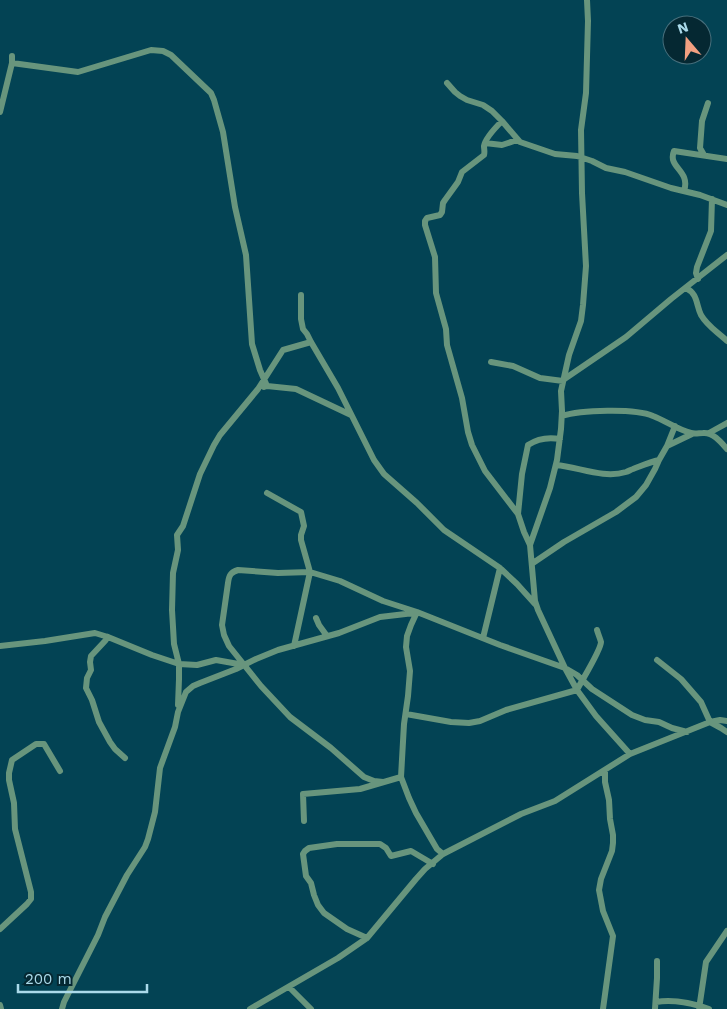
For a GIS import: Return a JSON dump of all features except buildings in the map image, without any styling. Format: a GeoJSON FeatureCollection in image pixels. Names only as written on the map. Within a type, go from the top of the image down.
{"type":"FeatureCollection","features":[{"type":"Feature","properties":{"kind":"street"},"geometry":{"type":"LineString","coordinates":[[530,545],[556,465],[562,416],[560,393],[573,341],[581,321],[585,287],[586,266],[581,124],[586,92],[587,0]]}},
{"type":"Feature","properties":{"kind":"street"},"geometry":{"type":"LineString","coordinates":[[0,112],[12,60],[78,72],[151,50],[163,51],[171,55],[211,93],[223,132],[246,255],[252,344],[265,383]]}},
{"type":"Feature","properties":{"kind":"street"},"geometry":{"type":"LineString","coordinates":[[447,83],[460,96],[487,107],[502,120],[523,144],[555,154],[574,156],[592,161],[606,168],[625,172],[727,204]]}},
{"type":"Feature","properties":{"kind":"street"},"geometry":{"type":"LineString","coordinates":[[704,155],[700,148],[702,118],[708,103]]}},
{"type":"Feature","properties":{"kind":"street"},"geometry":{"type":"LineString","coordinates":[[502,120],[485,143],[484,148],[486,152],[484,155],[462,172],[458,182],[444,200],[440,215],[427,218],[425,225],[435,257],[437,299],[446,330],[448,350],[462,398],[468,432],[472,445],[485,471],[518,514],[530,545],[536,605]]}},
{"type":"Feature","properties":{"kind":"street"},"geometry":{"type":"LineString","coordinates":[[485,143],[502,145],[518,140]]}},
{"type":"Feature","properties":{"kind":"street"},"geometry":{"type":"LineString","coordinates":[[684,192],[686,178],[675,165],[673,152],[676,150],[727,159]]}},
{"type":"Feature","properties":{"kind":"street"},"geometry":{"type":"LineString","coordinates":[[698,279],[696,276],[697,267],[711,231],[712,199]]}},
{"type":"Feature","properties":{"kind":"street"},"geometry":{"type":"LineString","coordinates":[[491,362],[513,366],[540,378],[563,380],[616,345],[727,255]]}},
{"type":"Feature","properties":{"kind":"street"},"geometry":{"type":"LineString","coordinates":[[686,288],[694,294],[698,308],[707,323],[727,341]]}},
{"type":"Feature","properties":{"kind":"street"},"geometry":{"type":"LineString","coordinates":[[301,295],[302,325],[338,388],[374,460],[384,474],[444,530],[500,568],[536,605],[577,690],[596,716],[630,754]]}},
{"type":"Feature","properties":{"kind":"street"},"geometry":{"type":"LineString","coordinates":[[178,712],[180,674],[174,644],[172,610],[173,573],[178,550],[177,535],[183,526],[200,474],[220,435],[265,383],[284,350],[311,342]]}},
{"type":"Feature","properties":{"kind":"street"},"geometry":{"type":"LineString","coordinates":[[265,383],[296,389],[351,414]]}},
{"type":"Feature","properties":{"kind":"street"},"geometry":{"type":"LineString","coordinates":[[562,416],[577,413],[633,411],[652,415],[692,434]]}},
{"type":"Feature","properties":{"kind":"street"},"geometry":{"type":"LineString","coordinates":[[709,434],[727,422]]}},
{"type":"Feature","properties":{"kind":"street"},"geometry":{"type":"LineString","coordinates":[[533,563],[564,542],[616,512],[636,497],[656,470],[675,426]]}},
{"type":"Feature","properties":{"kind":"street"},"geometry":{"type":"LineString","coordinates":[[667,446],[692,434],[701,432],[709,434],[727,450]]}},
{"type":"Feature","properties":{"kind":"street"},"geometry":{"type":"LineString","coordinates":[[518,514],[522,474],[528,445],[548,438],[560,440]]}},
{"type":"Feature","properties":{"kind":"street"},"geometry":{"type":"LineString","coordinates":[[556,465],[590,472],[616,473],[626,472],[659,460]]}},
{"type":"Feature","properties":{"kind":"street"},"geometry":{"type":"LineString","coordinates":[[267,493],[301,512],[304,526],[301,535],[310,572],[294,646]]}},
{"type":"Feature","properties":{"kind":"street"},"geometry":{"type":"LineString","coordinates":[[483,638],[500,568]]}},
{"type":"Feature","properties":{"kind":"street"},"geometry":{"type":"LineString","coordinates":[[382,782],[364,777],[331,748],[290,717],[265,691],[229,646],[222,625],[229,576],[232,572],[238,570],[278,573],[310,572],[340,581],[383,601],[418,612],[565,668],[592,689],[632,715],[687,732]]}},
{"type":"Feature","properties":{"kind":"street"},"geometry":{"type":"LineString","coordinates":[[62,1009],[105,917],[127,875],[145,847],[155,812],[160,768],[186,692],[193,686],[256,659],[380,617],[418,612]]}},
{"type":"Feature","properties":{"kind":"street"},"geometry":{"type":"LineString","coordinates":[[418,612],[407,636],[406,647],[410,666],[401,777],[416,813],[437,849],[443,854]]}},
{"type":"Feature","properties":{"kind":"street"},"geometry":{"type":"LineString","coordinates":[[316,618],[327,636]]}},
{"type":"Feature","properties":{"kind":"street"},"geometry":{"type":"LineString","coordinates":[[406,714],[451,722],[469,723],[480,721],[506,710],[577,690],[600,647],[597,630]]}},
{"type":"Feature","properties":{"kind":"street"},"geometry":{"type":"LineString","coordinates":[[0,646],[95,633],[179,664],[197,665],[216,660],[244,665]]}},
{"type":"Feature","properties":{"kind":"street"},"geometry":{"type":"LineString","coordinates":[[108,637],[91,656],[91,670],[87,678],[86,688],[99,722],[110,742],[125,758]]}},
{"type":"Feature","properties":{"kind":"street"},"geometry":{"type":"LineString","coordinates":[[657,660],[681,679],[701,702],[710,722],[727,732]]}},
{"type":"Feature","properties":{"kind":"street"},"geometry":{"type":"LineString","coordinates":[[250,1009],[338,958],[367,938],[425,869],[443,854],[521,814],[554,801],[630,754],[710,722],[727,721]]}},
{"type":"Feature","properties":{"kind":"street"},"geometry":{"type":"LineString","coordinates":[[0,929],[31,899],[31,892],[15,829],[14,804],[9,780],[10,762],[40,743],[44,744],[47,748],[50,757],[60,771]]}},
{"type":"Feature","properties":{"kind":"street"},"geometry":{"type":"LineString","coordinates":[[603,1009],[613,936],[603,911],[599,890],[601,879],[612,851],[614,835],[605,782],[605,770]]}},
{"type":"Feature","properties":{"kind":"street"},"geometry":{"type":"LineString","coordinates":[[304,820],[303,794],[360,789],[401,777]]}},
{"type":"Feature","properties":{"kind":"street"},"geometry":{"type":"LineString","coordinates":[[367,938],[356,934],[340,924],[324,913],[318,905],[311,883],[306,876],[303,854],[305,850],[337,844],[380,844],[386,848],[391,856],[411,851],[433,864]]}},
{"type":"Feature","properties":{"kind":"street"},"geometry":{"type":"LineString","coordinates":[[699,1007],[706,962],[727,931]]}},
{"type":"Feature","properties":{"kind":"street"},"geometry":{"type":"LineString","coordinates":[[657,961],[656,1006],[672,1002],[709,1009]]}},
{"type":"Feature","properties":{"kind":"street"},"geometry":{"type":"LineString","coordinates":[[289,987],[310,1009]]}},
{"type":"Feature","properties":{"kind":"street"},"geometry":{"type":"LineString","coordinates":[[0,1005],[1,1009]]}}]}
